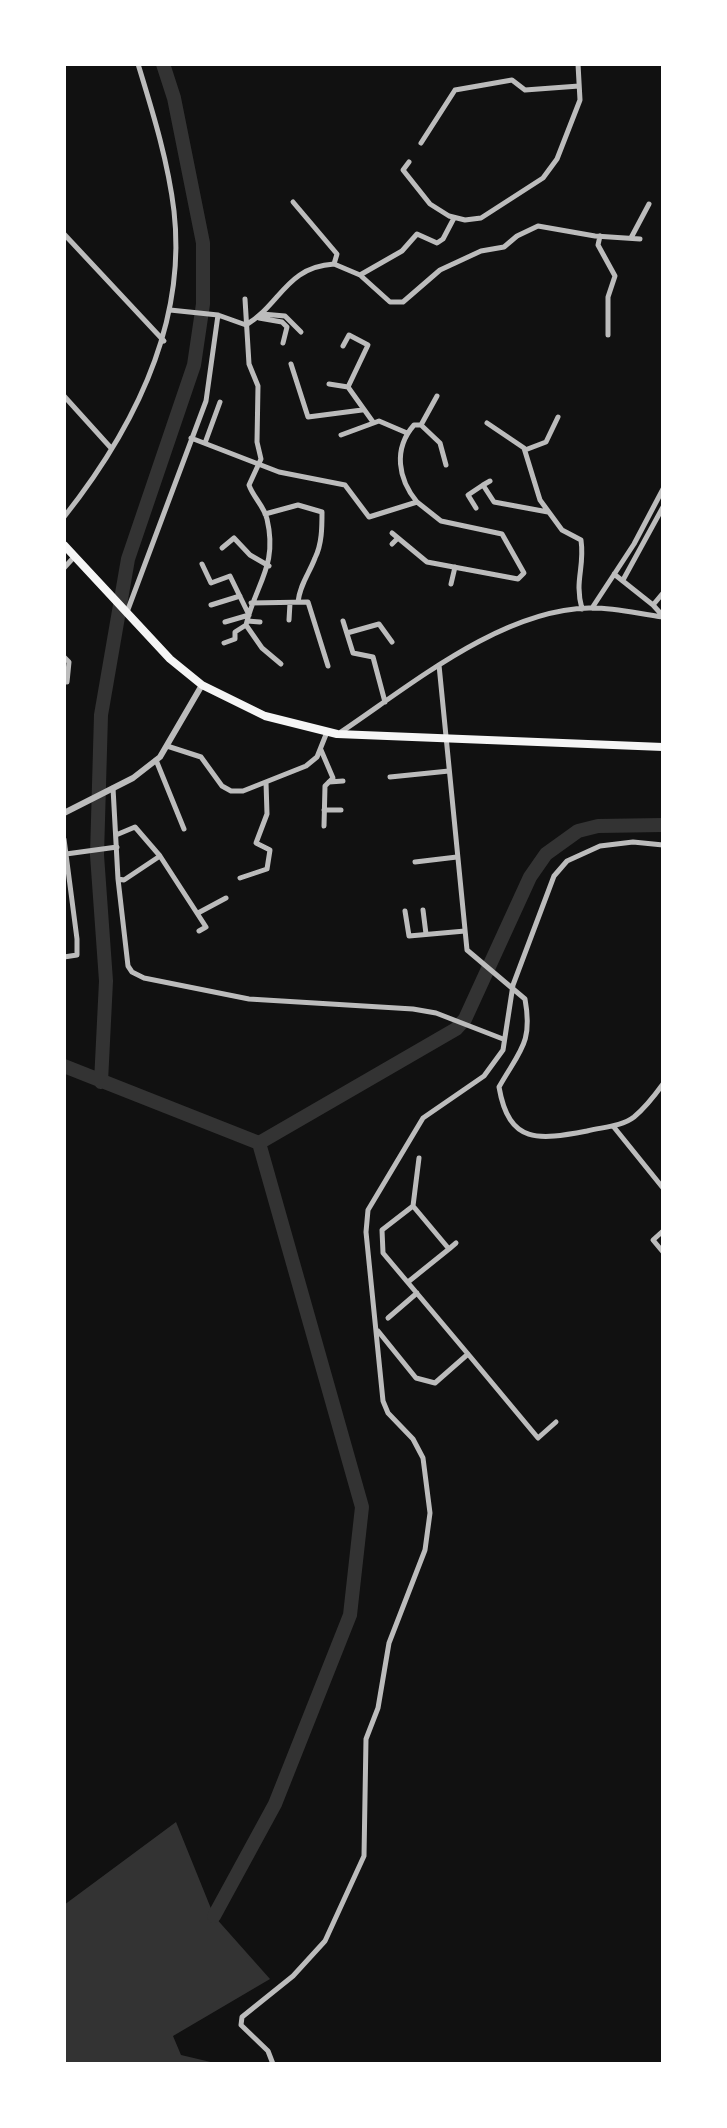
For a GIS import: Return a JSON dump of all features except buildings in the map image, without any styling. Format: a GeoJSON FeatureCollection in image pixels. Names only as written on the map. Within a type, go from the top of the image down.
{"type":"FeatureCollection","features":[{"type":"Feature","properties":{"kind":"main road"},"geometry":{"type":"LineString","coordinates":[[64,545],[170,659],[202,685],[265,716],[337,734],[663,747]]}},
{"type":"Feature","properties":{"kind":"street"},"geometry":{"type":"LineString","coordinates":[[64,517],[111,448],[150,377],[172,310],[175,214],[167,167],[138,64]]}},
{"type":"Feature","properties":{"kind":"street"},"geometry":{"type":"LineString","coordinates":[[409,162],[403,170],[406,176],[430,204],[454,218],[481,218],[543,178],[557,159],[580,100],[578,64]]}},
{"type":"Feature","properties":{"kind":"street"},"geometry":{"type":"LineString","coordinates":[[421,143],[455,90],[512,80],[525,90],[579,86]]}},
{"type":"Feature","properties":{"kind":"street"},"geometry":{"type":"LineString","coordinates":[[293,202],[337,254],[334,264]]}},
{"type":"Feature","properties":{"kind":"street"},"geometry":{"type":"LineString","coordinates":[[632,236],[649,204]]}},
{"type":"Feature","properties":{"kind":"street"},"geometry":{"type":"LineString","coordinates":[[360,275],[381,266],[417,234],[437,243],[443,239],[454,218]]}},
{"type":"Feature","properties":{"kind":"street"},"geometry":{"type":"LineString","coordinates":[[246,325],[260,316],[275,295],[305,270],[334,264],[360,275],[390,302],[403,302],[440,270],[481,251],[504,247],[517,236],[538,226],[640,239]]}},
{"type":"Feature","properties":{"kind":"street"},"geometry":{"type":"LineString","coordinates":[[64,234],[164,341]]}},
{"type":"Feature","properties":{"kind":"street"},"geometry":{"type":"LineString","coordinates":[[600,236],[598,245],[615,276],[608,297],[608,335]]}},
{"type":"Feature","properties":{"kind":"street"},"geometry":{"type":"LineString","coordinates":[[224,643],[235,639],[235,632],[247,620],[251,603],[269,566],[265,514],[249,485],[261,459],[257,442],[258,386],[249,364],[245,299]]}},
{"type":"Feature","properties":{"kind":"street"},"geometry":{"type":"LineString","coordinates":[[172,310],[216,315],[246,325]]}},
{"type":"Feature","properties":{"kind":"street"},"geometry":{"type":"LineString","coordinates":[[126,613],[206,401],[216,315]]}},
{"type":"Feature","properties":{"kind":"street"},"geometry":{"type":"LineString","coordinates":[[260,316],[285,316],[301,332]]}},
{"type":"Feature","properties":{"kind":"street"},"geometry":{"type":"LineString","coordinates":[[260,316],[268,322],[282,322],[287,327],[283,343]]}},
{"type":"Feature","properties":{"kind":"street"},"geometry":{"type":"LineString","coordinates":[[343,346],[349,335],[368,345],[348,387]]}},
{"type":"Feature","properties":{"kind":"street"},"geometry":{"type":"LineString","coordinates":[[291,364],[308,417],[363,410]]}},
{"type":"Feature","properties":{"kind":"street"},"geometry":{"type":"LineString","coordinates":[[329,384],[348,387],[373,422]]}},
{"type":"Feature","properties":{"kind":"street"},"geometry":{"type":"LineString","coordinates":[[64,396],[111,448]]}},
{"type":"Feature","properties":{"kind":"street"},"geometry":{"type":"LineString","coordinates":[[421,425],[437,396]]}},
{"type":"Feature","properties":{"kind":"street"},"geometry":{"type":"LineString","coordinates":[[205,443],[220,402]]}},
{"type":"Feature","properties":{"kind":"street"},"geometry":{"type":"LineString","coordinates":[[525,450],[546,442],[558,417]]}},
{"type":"Feature","properties":{"kind":"street"},"geometry":{"type":"LineString","coordinates":[[341,435],[379,421],[407,433]]}},
{"type":"Feature","properties":{"kind":"street"},"geometry":{"type":"LineString","coordinates":[[487,423],[525,450],[530,474],[549,512],[562,530],[581,540],[583,559],[576,588],[582,609]]}},
{"type":"Feature","properties":{"kind":"street"},"geometry":{"type":"LineString","coordinates":[[392,533],[427,562],[518,579],[524,573],[502,534],[441,521],[417,502],[400,472],[400,456],[407,433],[414,425],[421,425],[440,443],[446,465]]}},
{"type":"Feature","properties":{"kind":"street"},"geometry":{"type":"LineString","coordinates":[[191,438],[259,464],[320,482],[345,485],[369,517],[417,502]]}},
{"type":"Feature","properties":{"kind":"street"},"geometry":{"type":"LineString","coordinates":[[476,508],[468,495],[490,481]]}},
{"type":"Feature","properties":{"kind":"street"},"geometry":{"type":"LineString","coordinates":[[483,485],[494,502],[549,512]]}},
{"type":"Feature","properties":{"kind":"street"},"geometry":{"type":"LineString","coordinates":[[592,608],[663,489]]}},
{"type":"Feature","properties":{"kind":"street"},"geometry":{"type":"LineString","coordinates":[[265,514],[298,505],[322,512],[315,559],[304,576],[298,602]]}},
{"type":"Feature","properties":{"kind":"street"},"geometry":{"type":"LineString","coordinates":[[623,580],[663,507]]}},
{"type":"Feature","properties":{"kind":"street"},"geometry":{"type":"LineString","coordinates":[[222,548],[234,538],[250,555],[269,566]]}},
{"type":"Feature","properties":{"kind":"street"},"geometry":{"type":"LineString","coordinates":[[392,544],[398,538]]}},
{"type":"Feature","properties":{"kind":"street"},"geometry":{"type":"LineString","coordinates":[[64,568],[75,556]]}},
{"type":"Feature","properties":{"kind":"street"},"geometry":{"type":"LineString","coordinates":[[202,564],[211,583],[230,576],[262,648],[281,664]]}},
{"type":"Feature","properties":{"kind":"street"},"geometry":{"type":"LineString","coordinates":[[451,584],[455,567]]}},
{"type":"Feature","properties":{"kind":"street"},"geometry":{"type":"LineString","coordinates":[[614,574],[653,605],[663,617]]}},
{"type":"Feature","properties":{"kind":"street"},"geometry":{"type":"LineString","coordinates":[[653,605],[663,593]]}},
{"type":"Feature","properties":{"kind":"street"},"geometry":{"type":"LineString","coordinates":[[211,605],[240,596]]}},
{"type":"Feature","properties":{"kind":"street"},"geometry":{"type":"LineString","coordinates":[[251,603],[308,602],[328,666]]}},
{"type":"Feature","properties":{"kind":"street"},"geometry":{"type":"LineString","coordinates":[[289,620],[290,603]]}},
{"type":"Feature","properties":{"kind":"street"},"geometry":{"type":"LineString","coordinates":[[337,734],[489,635],[582,609],[663,617]]}},
{"type":"Feature","properties":{"kind":"street"},"geometry":{"type":"LineString","coordinates":[[343,621],[353,653],[373,657],[385,702]]}},
{"type":"Feature","properties":{"kind":"street"},"geometry":{"type":"LineString","coordinates":[[225,622],[260,622]]}},
{"type":"Feature","properties":{"kind":"street"},"geometry":{"type":"LineString","coordinates":[[347,633],[379,624],[392,642]]}},
{"type":"Feature","properties":{"kind":"street"},"geometry":{"type":"LineString","coordinates":[[64,657],[69,662],[67,682]]}},
{"type":"Feature","properties":{"kind":"street"},"geometry":{"type":"LineString","coordinates":[[439,665],[467,950],[513,985],[525,999],[529,1021],[528,1039],[499,1087],[509,1118],[521,1132],[547,1139],[613,1126],[633,1118],[663,1084]]}},
{"type":"Feature","properties":{"kind":"street"},"geometry":{"type":"LineString","coordinates":[[64,813],[133,778],[156,760],[202,685]]}},
{"type":"Feature","properties":{"kind":"street"},"geometry":{"type":"LineString","coordinates":[[167,746],[201,757],[214,778],[231,791],[266,782],[306,766],[321,749],[327,732]]}},
{"type":"Feature","properties":{"kind":"street"},"geometry":{"type":"LineString","coordinates":[[321,749],[333,778],[325,786],[324,826]]}},
{"type":"Feature","properties":{"kind":"street"},"geometry":{"type":"LineString","coordinates":[[156,760],[184,829]]}},
{"type":"Feature","properties":{"kind":"street"},"geometry":{"type":"LineString","coordinates":[[390,777],[449,771]]}},
{"type":"Feature","properties":{"kind":"street"},"geometry":{"type":"LineString","coordinates":[[329,782],[343,781]]}},
{"type":"Feature","properties":{"kind":"street"},"geometry":{"type":"LineString","coordinates":[[240,878],[267,869],[270,850],[259,847],[256,836],[267,814],[266,782]]}},
{"type":"Feature","properties":{"kind":"street"},"geometry":{"type":"LineString","coordinates":[[111,789],[118,879],[128,966],[132,972],[144,978],[249,999],[436,1013],[503,1039]]}},
{"type":"Feature","properties":{"kind":"street"},"geometry":{"type":"LineString","coordinates":[[324,810],[341,810]]}},
{"type":"Feature","properties":{"kind":"street"},"geometry":{"type":"LineString","coordinates":[[116,835],[135,827],[160,856],[198,913],[206,927],[199,931]]}},
{"type":"Feature","properties":{"kind":"street"},"geometry":{"type":"LineString","coordinates":[[64,839],[77,939],[77,955],[64,957]]}},
{"type":"Feature","properties":{"kind":"street"},"geometry":{"type":"LineString","coordinates":[[273,2064],[268,2051],[241,2025],[242,2017],[293,1976],[325,1941],[364,1856],[366,1739],[378,1708],[389,1643],[425,1550],[430,1513],[428,1478],[413,1439],[388,1413],[383,1401],[366,1232],[368,1210],[423,1118],[484,1076],[500,1057],[513,985],[546,893],[567,861],[582,852],[615,842],[663,845]]}},
{"type":"Feature","properties":{"kind":"street"},"geometry":{"type":"LineString","coordinates":[[66,854],[116,847]]}},
{"type":"Feature","properties":{"kind":"street"},"geometry":{"type":"LineString","coordinates":[[118,879],[124,880],[160,856]]}},
{"type":"Feature","properties":{"kind":"street"},"geometry":{"type":"LineString","coordinates":[[415,862],[457,857]]}},
{"type":"Feature","properties":{"kind":"street"},"geometry":{"type":"LineString","coordinates":[[198,913],[226,898]]}},
{"type":"Feature","properties":{"kind":"street"},"geometry":{"type":"LineString","coordinates":[[423,910],[426,934]]}},
{"type":"Feature","properties":{"kind":"street"},"geometry":{"type":"LineString","coordinates":[[405,911],[406,934],[465,931]]}},
{"type":"Feature","properties":{"kind":"street"},"geometry":{"type":"LineString","coordinates":[[613,1126],[663,1188]]}},
{"type":"Feature","properties":{"kind":"street"},"geometry":{"type":"LineString","coordinates":[[419,1158],[413,1206],[382,1230],[383,1253],[538,1438],[556,1422]]}},
{"type":"Feature","properties":{"kind":"street"},"geometry":{"type":"LineString","coordinates":[[413,1206],[449,1249]]}},
{"type":"Feature","properties":{"kind":"street"},"geometry":{"type":"LineString","coordinates":[[663,1231],[653,1240],[663,1252]]}},
{"type":"Feature","properties":{"kind":"street"},"geometry":{"type":"LineString","coordinates":[[408,1282],[456,1243]]}},
{"type":"Feature","properties":{"kind":"street"},"geometry":{"type":"LineString","coordinates":[[388,1318],[417,1293]]}},
{"type":"Feature","properties":{"kind":"street"},"geometry":{"type":"LineString","coordinates":[[377,1330],[416,1378],[435,1383],[468,1354]]}},
{"type":"Feature","properties":{"kind":"shaded area"},"geometry":{"type":"Polygon","coordinates":[[[176,1822],[214,1916],[270,1979],[173,2036],[181,2055],[219,2064],[64,2064],[64,1905],[176,1822]]]}},
{"type":"Feature","properties":{"kind":"waterway"},"geometry":{"type":"LineString","coordinates":[[101,1082],[106,981],[97,855],[101,715],[128,559],[194,365],[203,304],[203,243],[174,98],[163,64]]}},
{"type":"Feature","properties":{"kind":"waterway"},"geometry":{"type":"LineString","coordinates":[[259,1143],[456,1029],[465,1019],[530,877],[546,854],[578,831],[598,826],[663,825]]}},
{"type":"Feature","properties":{"kind":"waterway"},"geometry":{"type":"LineString","coordinates":[[64,1066],[259,1143],[362,1507],[350,1615],[275,1804],[214,1916]]}}]}
